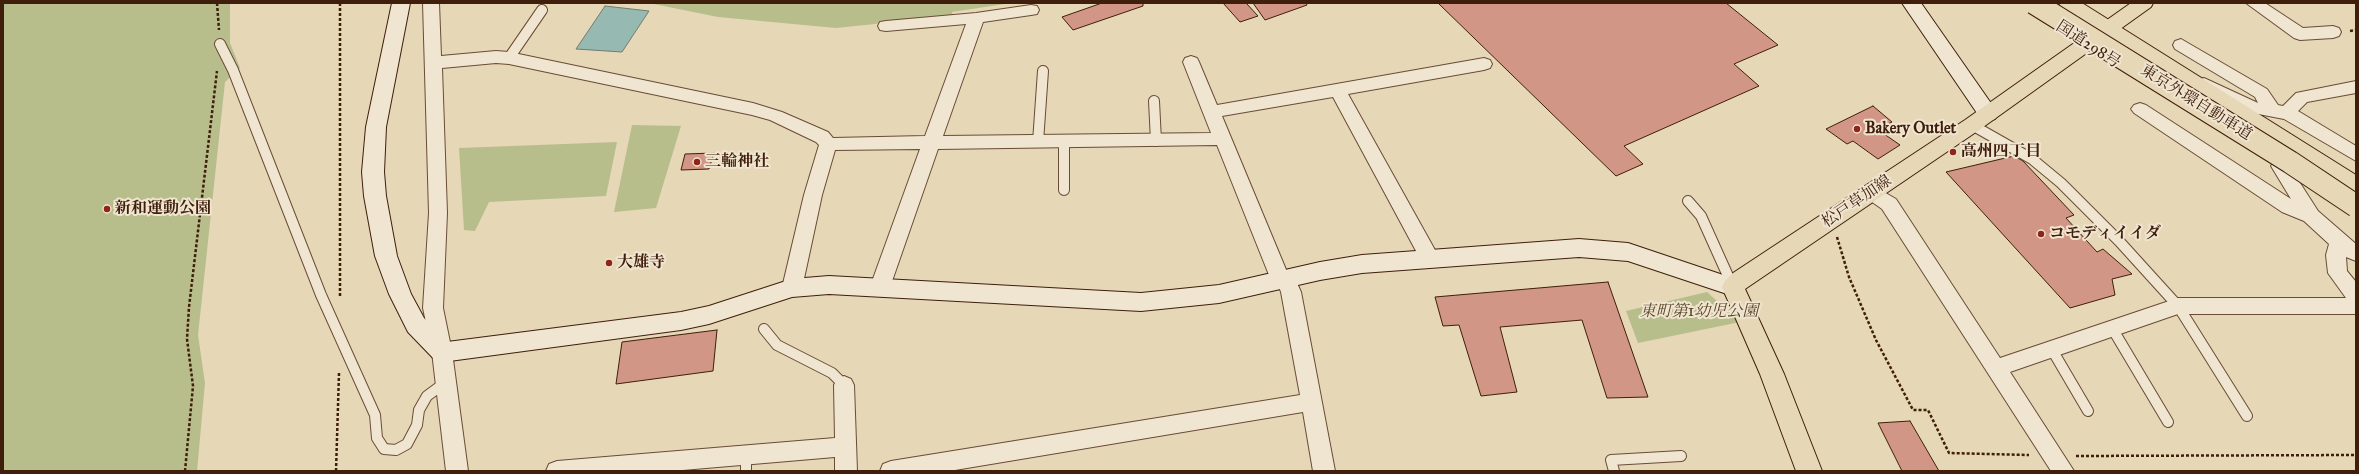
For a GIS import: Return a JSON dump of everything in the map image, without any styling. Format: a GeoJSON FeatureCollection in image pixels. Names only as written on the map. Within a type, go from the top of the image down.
{"type":"FeatureCollection","features":[{"type":"Feature","properties":{"kind":"main road","name":"国道298号"},"geometry":{"type":"LineString","coordinates":[[2022,3],[2086,45],[2280,166],[2356,217]]}},
{"type":"Feature","properties":{"kind":"main road","name":"東京外環自動車道"},"geometry":{"type":"LineString","coordinates":[[2034,3],[2276,154],[2356,206]]}},
{"type":"Feature","properties":{"kind":"main road","name":"東京外環自動車道"},"geometry":{"type":"LineString","coordinates":[[2053,3],[2356,196]]}},
{"type":"Feature","properties":{"kind":"main road","name":"国道298号"},"geometry":{"type":"LineString","coordinates":[[2068,3],[2356,185]]}},
{"type":"Feature","properties":{"kind":"main road","name":"松戸草加線"},"geometry":{"type":"LineString","coordinates":[[1733,287],[1741,278],[1980,120],[2142,4]]}},
{"type":"Feature","properties":{"kind":"main road"},"geometry":{"type":"LineString","coordinates":[[1733,287],[1772,374],[1809,471]]}},
{"type":"Feature","properties":{"kind":"street"},"geometry":{"type":"LineString","coordinates":[[401,3],[396,36],[376,127],[373,172],[375,196],[386,256],[400,294],[416,325],[442,352]]}},
{"type":"Feature","properties":{"kind":"street"},"geometry":{"type":"LineString","coordinates":[[431,3],[438,213],[436,277],[433,308],[442,352],[456,471]]}},
{"type":"Feature","properties":{"kind":"street"},"geometry":{"type":"LineString","coordinates":[[1911,3],[1980,120]]}},
{"type":"Feature","properties":{"kind":"street"},"geometry":{"type":"LineString","coordinates":[[2254,3],[2300,34],[2333,32]]}},
{"type":"Feature","properties":{"kind":"street"},"geometry":{"type":"LineString","coordinates":[[886,26],[976,18],[1031,10]]}},
{"type":"Feature","properties":{"kind":"street"},"geometry":{"type":"LineString","coordinates":[[880,287],[976,18]]}},
{"type":"Feature","properties":{"kind":"street"},"geometry":{"type":"LineString","coordinates":[[2180,45],[2261,92],[2280,112],[2356,154]]}},
{"type":"Feature","properties":{"kind":"street"},"geometry":{"type":"LineString","coordinates":[[433,63],[496,57],[509,58],[753,109],[789,122],[822,138],[828,144],[1223,139]]}},
{"type":"Feature","properties":{"kind":"street"},"geometry":{"type":"LineString","coordinates":[[1191,62],[1283,279],[1291,292],[1324,471]]}},
{"type":"Feature","properties":{"kind":"street"},"geometry":{"type":"LineString","coordinates":[[1212,112],[1484,64]]}},
{"type":"Feature","properties":{"kind":"street"},"geometry":{"type":"LineString","coordinates":[[2185,76],[2254,108],[2280,112],[2294,104],[2302,97],[2356,87]]}},
{"type":"Feature","properties":{"kind":"street"},"geometry":{"type":"LineString","coordinates":[[1337,89],[1430,259]]}},
{"type":"Feature","properties":{"kind":"street"},"geometry":{"type":"LineString","coordinates":[[2140,109],[2289,207],[2311,216]]}},
{"type":"Feature","properties":{"kind":"street"},"geometry":{"type":"LineString","coordinates":[[792,288],[813,195],[828,144]]}},
{"type":"Feature","properties":{"kind":"street"},"geometry":{"type":"LineString","coordinates":[[2280,166],[2311,216],[2339,242],[2356,254]]}},
{"type":"Feature","properties":{"kind":"street"},"geometry":{"type":"LineString","coordinates":[[1872,192],[1889,204],[2063,471]]}},
{"type":"Feature","properties":{"kind":"street"},"geometry":{"type":"LineString","coordinates":[[2339,242],[2336,255],[2338,273],[2356,297]]}},
{"type":"Feature","properties":{"kind":"street"},"geometry":{"type":"LineString","coordinates":[[442,352],[681,321],[709,315],[792,288],[829,285],[1141,302],[1200,298],[1283,279],[1362,264],[1579,248],[1604,249],[1658,261],[1733,287]]}},
{"type":"Feature","properties":{"kind":"street"},"geometry":{"type":"LineString","coordinates":[[1995,368],[2178,306],[2356,306]]}},
{"type":"Feature","properties":{"kind":"street"},"geometry":{"type":"LineString","coordinates":[[844,385],[844,447],[846,471]]}},
{"type":"Feature","properties":{"kind":"street"},"geometry":{"type":"LineString","coordinates":[[891,471],[1312,402]]}},
{"type":"Feature","properties":{"kind":"street"},"geometry":{"type":"LineString","coordinates":[[557,471],[746,462],[844,447]]}},
{"type":"Feature","properties":{"kind":"lane"},"geometry":{"type":"LineString","coordinates":[[509,58],[542,10]]}},
{"type":"Feature","properties":{"kind":"lane"},"geometry":{"type":"LineString","coordinates":[[220,44],[233,70],[321,295],[375,415],[377,438],[384,449],[396,450],[406,444],[417,425],[418,410],[427,396],[446,382]]}},
{"type":"Feature","properties":{"kind":"lane"},"geometry":{"type":"LineString","coordinates":[[1038,142],[1043,71]]}},
{"type":"Feature","properties":{"kind":"lane"},"geometry":{"type":"LineString","coordinates":[[1154,102],[1156,141]]}},
{"type":"Feature","properties":{"kind":"lane"},"geometry":{"type":"LineString","coordinates":[[1980,120],[2061,183],[2119,241],[2178,306],[2247,416]]}},
{"type":"Feature","properties":{"kind":"lane"},"geometry":{"type":"LineString","coordinates":[[1064,142],[1064,190]]}},
{"type":"Feature","properties":{"kind":"lane"},"geometry":{"type":"LineString","coordinates":[[1688,201],[1701,216],[1733,287]]}},
{"type":"Feature","properties":{"kind":"lane"},"geometry":{"type":"LineString","coordinates":[[2112,328],[2168,422]]}},
{"type":"Feature","properties":{"kind":"lane"},"geometry":{"type":"LineString","coordinates":[[764,330],[777,345],[832,373],[844,385]]}},
{"type":"Feature","properties":{"kind":"lane"},"geometry":{"type":"LineString","coordinates":[[2052,348],[2088,411]]}},
{"type":"Feature","properties":{"kind":"lane"},"geometry":{"type":"LineString","coordinates":[[1614,471],[1611,460],[1682,456]]}},
{"type":"Feature","properties":{"kind":"path"},"geometry":{"type":"LineString","coordinates":[[184,471],[193,386],[187,339],[189,307],[220,44],[217,3]]}},
{"type":"Feature","properties":{"kind":"path"},"geometry":{"type":"LineString","coordinates":[[340,3],[340,300]]}},
{"type":"Feature","properties":{"kind":"path"},"geometry":{"type":"LineString","coordinates":[[336,471],[339,370]]}},
{"type":"Feature","properties":{"kind":"green space","name":"新和運動公園"},"geometry":{"type":"Polygon","coordinates":[[[3,3],[230,3],[230,43],[240,68],[225,82],[198,335],[205,383],[197,471],[3,471],[3,3]]]}},
{"type":"Feature","properties":{"kind":"green space"},"geometry":{"type":"Polygon","coordinates":[[[649,3],[1011,3],[952,12],[953,16],[836,28],[718,17],[649,3]]]}},
{"type":"Feature","properties":{"kind":"green space"},"geometry":{"type":"Polygon","coordinates":[[[632,125],[681,126],[656,208],[614,212],[632,125]]]}},
{"type":"Feature","properties":{"kind":"green space"},"geometry":{"type":"Polygon","coordinates":[[[617,142],[606,196],[489,202],[475,231],[464,230],[459,148],[617,142]]]}},
{"type":"Feature","properties":{"kind":"green space","name":"東町第1幼児公園"},"geometry":{"type":"Polygon","coordinates":[[[1707,292],[1740,322],[1638,343],[1626,311],[1707,292]]]}},
{"type":"Feature","properties":{"kind":"water"},"geometry":{"type":"Polygon","coordinates":[[[605,6],[649,11],[622,52],[576,49],[605,6]]]}},
{"type":"Feature","properties":{"kind":"building"},"geometry":{"type":"Polygon","coordinates":[[[1102,3],[1143,3],[1143,6],[1073,30],[1062,17],[1102,3]]]}},
{"type":"Feature","properties":{"kind":"building"},"geometry":{"type":"Polygon","coordinates":[[[1223,3],[1246,3],[1258,16],[1240,22],[1223,3]]]}},
{"type":"Feature","properties":{"kind":"building"},"geometry":{"type":"Polygon","coordinates":[[[1253,3],[1306,3],[1307,5],[1265,20],[1253,3]]]}},
{"type":"Feature","properties":{"kind":"building"},"geometry":{"type":"Polygon","coordinates":[[[1438,3],[1726,3],[1778,45],[1734,64],[1759,86],[1624,146],[1643,164],[1616,176],[1438,3]]]}},
{"type":"Feature","properties":{"kind":"building"},"geometry":{"type":"Polygon","coordinates":[[[1873,106],[1892,122],[1877,129],[1900,145],[1878,159],[1853,141],[1847,144],[1826,129],[1873,106]]]}},
{"type":"Feature","properties":{"kind":"building","name":"三輪神社"},"geometry":{"type":"Polygon","coordinates":[[[714,153],[709,169],[681,170],[685,154],[714,153]]]}},
{"type":"Feature","properties":{"kind":"building","name":"コモディイイダ"},"geometry":{"type":"Polygon","coordinates":[[[2014,156],[2023,161],[2074,215],[2066,218],[2097,252],[2103,249],[2132,274],[2112,279],[2115,295],[2070,308],[1946,172],[2014,156]]]}},
{"type":"Feature","properties":{"kind":"building"},"geometry":{"type":"Polygon","coordinates":[[[1608,282],[1648,397],[1607,398],[1582,320],[1500,327],[1517,392],[1481,396],[1459,325],[1443,326],[1435,297],[1608,282]]]}},
{"type":"Feature","properties":{"kind":"building"},"geometry":{"type":"Polygon","coordinates":[[[717,330],[713,371],[616,384],[622,342],[717,330]]]}},
{"type":"Feature","properties":{"kind":"building"},"geometry":{"type":"Polygon","coordinates":[[[1910,421],[1939,471],[1902,471],[1878,423],[1910,421]]]}},
{"type":"Feature","properties":{"kind":"place","name":"Bakery Outlet"},"geometry":{"type":"Point","coordinates":[1857,129]}},
{"type":"Feature","properties":{"kind":"place","name":"高州四丁目"},"geometry":{"type":"Point","coordinates":[1953,152]}},
{"type":"Feature","properties":{"kind":"place","name":"三輪神社"},"geometry":{"type":"Point","coordinates":[697,162]}},
{"type":"Feature","properties":{"kind":"place","name":"新和運動公園"},"geometry":{"type":"Point","coordinates":[107,209]}},
{"type":"Feature","properties":{"kind":"place","name":"コモディイイダ"},"geometry":{"type":"Point","coordinates":[2041,234]}},
{"type":"Feature","properties":{"kind":"place","name":"大雄寺"},"geometry":{"type":"Point","coordinates":[609,263]}}]}
